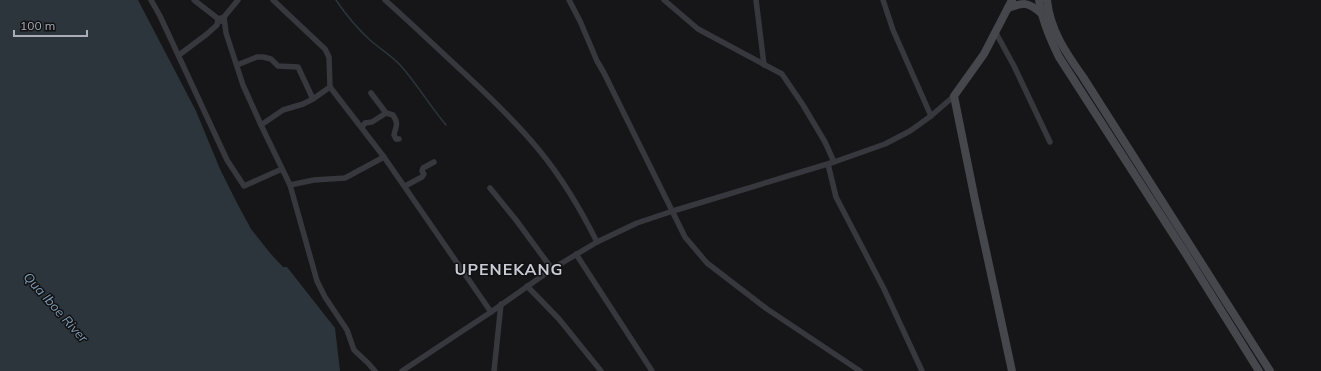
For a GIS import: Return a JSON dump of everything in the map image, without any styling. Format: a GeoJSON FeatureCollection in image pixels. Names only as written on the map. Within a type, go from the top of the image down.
{"type":"FeatureCollection","features":[{"type":"Feature","properties":{"kind":"main road"},"geometry":{"type":"LineString","coordinates":[[1012,0],[996,33],[977,65],[954,96],[1012,371]]}},
{"type":"Feature","properties":{"kind":"main road"},"geometry":{"type":"LineString","coordinates":[[1039,0],[1041,13],[1049,37],[1059,57],[1259,371]]}},
{"type":"Feature","properties":{"kind":"main road"},"geometry":{"type":"LineString","coordinates":[[1047,0],[1048,10],[1055,32],[1069,56],[1270,371]]}},
{"type":"Feature","properties":{"kind":"main road"},"geometry":{"type":"LineString","coordinates":[[1008,8],[1019,4],[1027,4],[1033,6],[1041,13]]}},
{"type":"Feature","properties":{"kind":"main road"},"geometry":{"type":"LineString","coordinates":[[1089,103],[1093,92]]}},
{"type":"Feature","properties":{"kind":"street"},"geometry":{"type":"LineString","coordinates":[[151,0],[179,55],[227,160],[244,186],[282,169]]}},
{"type":"Feature","properties":{"kind":"street"},"geometry":{"type":"LineString","coordinates":[[194,0],[224,23]]}},
{"type":"Feature","properties":{"kind":"street"},"geometry":{"type":"LineString","coordinates":[[218,19],[224,17],[238,0]]}},
{"type":"Feature","properties":{"kind":"street"},"geometry":{"type":"LineString","coordinates":[[273,0],[325,49],[329,57],[330,86],[405,186],[491,312]]}},
{"type":"Feature","properties":{"kind":"street"},"geometry":{"type":"LineString","coordinates":[[385,0],[519,126],[541,151],[586,221],[597,242]]}},
{"type":"Feature","properties":{"kind":"street"},"geometry":{"type":"LineString","coordinates":[[569,0],[580,21],[597,61],[685,237],[707,263],[767,309],[860,371]]}},
{"type":"Feature","properties":{"kind":"street"},"geometry":{"type":"LineString","coordinates":[[664,0],[698,29],[782,74],[803,105],[834,162]]}},
{"type":"Feature","properties":{"kind":"street"},"geometry":{"type":"LineString","coordinates":[[756,0],[764,65]]}},
{"type":"Feature","properties":{"kind":"street"},"geometry":{"type":"LineString","coordinates":[[882,0],[893,30],[931,116]]}},
{"type":"Feature","properties":{"kind":"street"},"geometry":{"type":"LineString","coordinates":[[224,17],[226,33],[243,85],[290,184],[317,281],[325,297],[347,330],[354,350],[375,371]]}},
{"type":"Feature","properties":{"kind":"street"},"geometry":{"type":"LineString","coordinates":[[179,55],[212,30],[217,25],[218,19]]}},
{"type":"Feature","properties":{"kind":"street"},"geometry":{"type":"LineString","coordinates":[[996,33],[1014,66],[1050,142]]}},
{"type":"Feature","properties":{"kind":"street"},"geometry":{"type":"LineString","coordinates":[[237,65],[257,57],[263,57],[271,59],[278,66],[298,67],[313,99]]}},
{"type":"Feature","properties":{"kind":"street"},"geometry":{"type":"LineString","coordinates":[[261,125],[283,110],[313,99],[330,86]]}},
{"type":"Feature","properties":{"kind":"street"},"geometry":{"type":"LineString","coordinates":[[371,93],[386,113],[393,115],[397,125],[394,135],[396,139],[399,139]]}},
{"type":"Feature","properties":{"kind":"street"},"geometry":{"type":"LineString","coordinates":[[402,371],[491,312],[552,269],[597,242],[637,223],[828,164],[885,144],[910,131],[931,116],[954,96]]}},
{"type":"Feature","properties":{"kind":"street"},"geometry":{"type":"LineString","coordinates":[[362,127],[365,123],[372,122],[386,113]]}},
{"type":"Feature","properties":{"kind":"street"},"geometry":{"type":"LineString","coordinates":[[290,184],[314,180],[345,178],[384,157]]}},
{"type":"Feature","properties":{"kind":"street"},"geometry":{"type":"LineString","coordinates":[[405,186],[422,177],[424,174],[422,171],[423,168],[434,162]]}},
{"type":"Feature","properties":{"kind":"street"},"geometry":{"type":"LineString","coordinates":[[828,164],[836,197],[884,289],[922,371]]}},
{"type":"Feature","properties":{"kind":"street"},"geometry":{"type":"LineString","coordinates":[[490,188],[552,269]]}},
{"type":"Feature","properties":{"kind":"street"},"geometry":{"type":"LineString","coordinates":[[576,254],[652,371]]}},
{"type":"Feature","properties":{"kind":"street"},"geometry":{"type":"LineString","coordinates":[[527,286],[559,319],[602,371]]}},
{"type":"Feature","properties":{"kind":"street"},"geometry":{"type":"LineString","coordinates":[[496,370],[501,304]]}},
{"type":"Feature","properties":{"kind":"water","name":"Qua Iboe River"},"geometry":{"type":"Polygon","coordinates":[[[0,0],[138,0],[196,111],[220,169],[251,229],[283,267],[287,267],[335,328],[340,371],[0,371],[0,0]]]}},
{"type":"Feature","properties":{"kind":"waterway"},"geometry":{"type":"LineString","coordinates":[[336,0],[361,31],[401,66],[446,125]]}},
{"type":"Feature","properties":{"kind":"district","name":"UPENEKANG"},"geometry":{"type":"Point","coordinates":[509,269]}}]}
